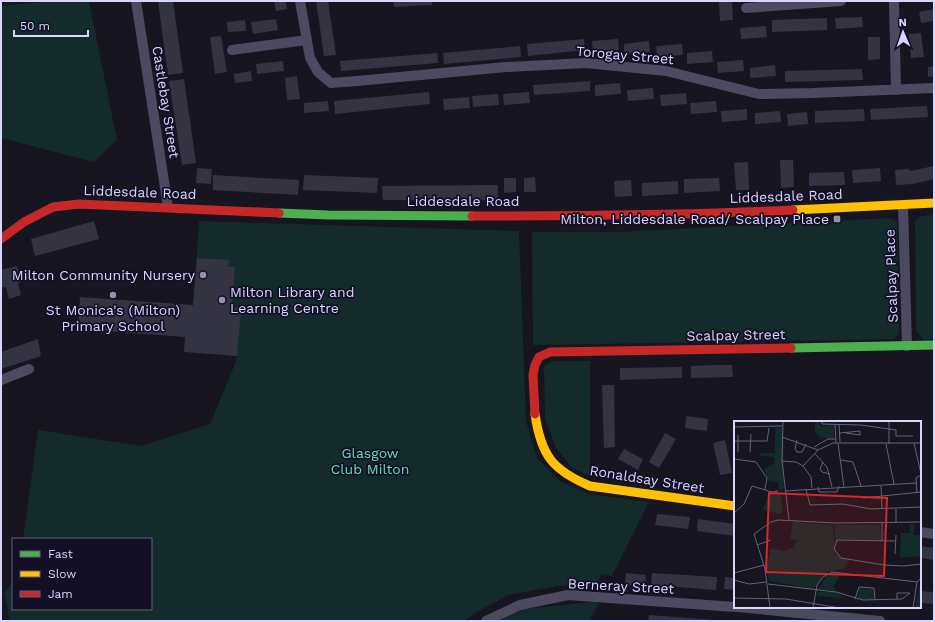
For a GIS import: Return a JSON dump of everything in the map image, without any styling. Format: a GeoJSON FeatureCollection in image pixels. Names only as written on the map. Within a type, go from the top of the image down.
{"type":"FeatureCollection","features":[{"type":"Feature","properties":{"kind":"street","name":"Castlebay Street"},"geometry":{"type":"LineString","coordinates":[[136,1],[168,207]]}},
{"type":"Feature","properties":{"kind":"street","name":"Torogay Street"},"geometry":{"type":"LineString","coordinates":[[300,1],[310,58],[318,72],[331,83],[506,67],[586,63],[666,71],[760,94],[934,88]]}},
{"type":"Feature","properties":{"kind":"street"},"geometry":{"type":"LineString","coordinates":[[746,8],[841,1]]}},
{"type":"Feature","properties":{"kind":"street"},"geometry":{"type":"LineString","coordinates":[[894,1],[896,90]]}},
{"type":"Feature","properties":{"kind":"street"},"geometry":{"type":"LineString","coordinates":[[232,50],[307,40]]}},
{"type":"Feature","properties":{"kind":"street","name":"Liddesdale Road"},"geometry":{"type":"LineString","coordinates":[[1,239],[24,222],[53,207],[79,204],[328,215],[528,216],[746,212],[934,203]]}},
{"type":"Feature","properties":{"kind":"street","name":"Scalpay Place"},"geometry":{"type":"LineString","coordinates":[[903,205],[908,346]]}},
{"type":"Feature","properties":{"kind":"street","name":"Scalpay Street"},"geometry":{"type":"LineString","coordinates":[[539,357],[550,352],[934,345]]}},
{"type":"Feature","properties":{"kind":"street","name":"Ronaldsay Street"},"geometry":{"type":"LineString","coordinates":[[539,357],[533,369],[534,420],[544,452],[554,465],[577,482],[590,486],[734,506]]}},
{"type":"Feature","properties":{"kind":"street"},"geometry":{"type":"LineString","coordinates":[[1,380],[29,369]]}},
{"type":"Feature","properties":{"kind":"street"},"geometry":{"type":"LineString","coordinates":[[921,532],[934,534]]}},
{"type":"Feature","properties":{"kind":"street","name":"Berneray Street"},"geometry":{"type":"LineString","coordinates":[[486,621],[520,605],[568,595],[734,607]]}},
{"type":"Feature","properties":{"kind":"street"},"geometry":{"type":"LineString","coordinates":[[748,608],[880,621]]}},
{"type":"Feature","properties":{"kind":"green space"},"geometry":{"type":"Polygon","coordinates":[[[53,1],[89,1],[117,140],[94,162],[1,138],[1,6],[53,1]]]}},
{"type":"Feature","properties":{"kind":"green space"},"geometry":{"type":"Polygon","coordinates":[[[934,215],[934,339],[924,340],[916,331],[915,221],[921,216],[934,215]]]}},
{"type":"Feature","properties":{"kind":"green space"},"geometry":{"type":"Polygon","coordinates":[[[890,218],[897,222],[899,333],[894,339],[533,345],[532,232],[618,232],[890,218]]]}},
{"type":"Feature","properties":{"kind":"green space","name":"Glasgow Club Milton"},"geometry":{"type":"Polygon","coordinates":[[[199,221],[519,231],[526,421],[537,458],[560,481],[590,494],[649,502],[612,576],[601,574],[596,587],[558,586],[508,595],[472,615],[465,621],[10,621],[4,593],[12,583],[12,610],[152,610],[152,538],[23,538],[38,430],[141,446],[210,424],[237,356],[193,305],[199,221]]]}},
{"type":"Feature","properties":{"kind":"green space"},"geometry":{"type":"Polygon","coordinates":[[[552,361],[590,361],[590,476],[572,468],[555,446],[545,419],[544,366],[552,361]]]}},
{"type":"Feature","properties":{"kind":"green space"},"geometry":{"type":"Polygon","coordinates":[[[600,601],[589,621],[498,621],[525,609],[600,601]]]}},
{"type":"Feature","properties":{"kind":"building"},"geometry":{"type":"Polygon","coordinates":[[[158,1],[173,1],[183,73],[168,75],[158,1]]]}},
{"type":"Feature","properties":{"kind":"building"},"geometry":{"type":"Polygon","coordinates":[[[274,1],[286,1],[287,9],[276,11],[274,1]]]}},
{"type":"Feature","properties":{"kind":"building"},"geometry":{"type":"Polygon","coordinates":[[[316,1],[328,1],[336,55],[324,56],[316,1]]]}},
{"type":"Feature","properties":{"kind":"building"},"geometry":{"type":"Polygon","coordinates":[[[393,1],[432,1],[432,5],[394,7],[393,1]]]}},
{"type":"Feature","properties":{"kind":"building"},"geometry":{"type":"Polygon","coordinates":[[[719,1],[732,1],[733,20],[720,21],[719,1]]]}},
{"type":"Feature","properties":{"kind":"building"},"geometry":{"type":"Polygon","coordinates":[[[934,9],[934,21],[921,23],[919,12],[934,9]]]}},
{"type":"Feature","properties":{"kind":"building"},"geometry":{"type":"Polygon","coordinates":[[[862,17],[863,27],[836,29],[835,18],[862,17]]]}},
{"type":"Feature","properties":{"kind":"building"},"geometry":{"type":"Polygon","coordinates":[[[827,18],[827,30],[772,32],[772,20],[827,18]]]}},
{"type":"Feature","properties":{"kind":"building"},"geometry":{"type":"Polygon","coordinates":[[[276,19],[278,30],[253,34],[251,22],[276,19]]]}},
{"type":"Feature","properties":{"kind":"building"},"geometry":{"type":"Polygon","coordinates":[[[245,20],[246,31],[228,32],[227,22],[245,20]]]}},
{"type":"Feature","properties":{"kind":"building"},"geometry":{"type":"Polygon","coordinates":[[[766,26],[767,37],[741,39],[740,28],[766,26]]]}},
{"type":"Feature","properties":{"kind":"building"},"geometry":{"type":"Polygon","coordinates":[[[921,33],[924,57],[911,58],[909,34],[921,33]]]}},
{"type":"Feature","properties":{"kind":"building"},"geometry":{"type":"Polygon","coordinates":[[[221,36],[227,72],[215,74],[210,37],[221,36]]]}},
{"type":"Feature","properties":{"kind":"building"},"geometry":{"type":"Polygon","coordinates":[[[868,37],[880,37],[880,59],[868,60],[868,37]]]}},
{"type":"Feature","properties":{"kind":"building"},"geometry":{"type":"Polygon","coordinates":[[[584,39],[585,50],[528,56],[527,44],[584,39]]]}},
{"type":"Feature","properties":{"kind":"building"},"geometry":{"type":"Polygon","coordinates":[[[618,39],[619,50],[593,52],[592,41],[618,39]]]}},
{"type":"Feature","properties":{"kind":"building"},"geometry":{"type":"Polygon","coordinates":[[[649,41],[650,52],[624,54],[624,44],[649,41]]]}},
{"type":"Feature","properties":{"kind":"building"},"geometry":{"type":"Polygon","coordinates":[[[682,44],[683,55],[657,57],[656,46],[682,44]]]}},
{"type":"Feature","properties":{"kind":"building"},"geometry":{"type":"Polygon","coordinates":[[[520,46],[521,57],[444,64],[443,53],[520,46]]]}},
{"type":"Feature","properties":{"kind":"building"},"geometry":{"type":"Polygon","coordinates":[[[712,51],[713,62],[687,64],[687,53],[712,51]]]}},
{"type":"Feature","properties":{"kind":"building"},"geometry":{"type":"Polygon","coordinates":[[[437,53],[438,63],[341,71],[340,61],[437,53]]]}},
{"type":"Feature","properties":{"kind":"building"},"geometry":{"type":"Polygon","coordinates":[[[743,60],[744,71],[718,73],[717,62],[743,60]]]}},
{"type":"Feature","properties":{"kind":"building"},"geometry":{"type":"Polygon","coordinates":[[[283,61],[284,71],[257,74],[256,64],[283,61]]]}},
{"type":"Feature","properties":{"kind":"building"},"geometry":{"type":"Polygon","coordinates":[[[775,65],[776,76],[750,78],[750,68],[775,65]]]}},
{"type":"Feature","properties":{"kind":"building"},"geometry":{"type":"Polygon","coordinates":[[[934,66],[934,76],[928,77],[928,67],[934,66]]]}},
{"type":"Feature","properties":{"kind":"building"},"geometry":{"type":"Polygon","coordinates":[[[862,69],[863,80],[785,82],[785,71],[862,69]]]}},
{"type":"Feature","properties":{"kind":"building"},"geometry":{"type":"Polygon","coordinates":[[[251,71],[252,81],[235,83],[234,74],[251,71]]]}},
{"type":"Feature","properties":{"kind":"building"},"geometry":{"type":"Polygon","coordinates":[[[297,76],[300,99],[287,100],[285,78],[297,76]]]}},
{"type":"Feature","properties":{"kind":"building"},"geometry":{"type":"Polygon","coordinates":[[[184,79],[196,163],[182,165],[169,81],[184,79]]]}},
{"type":"Feature","properties":{"kind":"building"},"geometry":{"type":"Polygon","coordinates":[[[590,81],[590,91],[534,95],[533,85],[590,81]]]}},
{"type":"Feature","properties":{"kind":"building"},"geometry":{"type":"Polygon","coordinates":[[[620,83],[621,94],[595,96],[595,85],[620,83]]]}},
{"type":"Feature","properties":{"kind":"building"},"geometry":{"type":"Polygon","coordinates":[[[653,88],[654,99],[628,101],[627,90],[653,88]]]}},
{"type":"Feature","properties":{"kind":"building"},"geometry":{"type":"Polygon","coordinates":[[[429,92],[430,104],[335,114],[334,101],[429,92]]]}},
{"type":"Feature","properties":{"kind":"building"},"geometry":{"type":"Polygon","coordinates":[[[529,92],[530,103],[504,105],[503,94],[529,92]]]}},
{"type":"Feature","properties":{"kind":"building"},"geometry":{"type":"Polygon","coordinates":[[[686,93],[687,104],[661,106],[660,95],[686,93]]]}},
{"type":"Feature","properties":{"kind":"building"},"geometry":{"type":"Polygon","coordinates":[[[498,94],[499,105],[473,107],[472,96],[498,94]]]}},
{"type":"Feature","properties":{"kind":"building"},"geometry":{"type":"Polygon","coordinates":[[[469,97],[470,108],[444,110],[443,99],[469,97]]]}},
{"type":"Feature","properties":{"kind":"building"},"geometry":{"type":"Polygon","coordinates":[[[328,101],[329,111],[304,113],[304,103],[328,101]]]}},
{"type":"Feature","properties":{"kind":"building"},"geometry":{"type":"Polygon","coordinates":[[[716,101],[717,112],[691,114],[690,103],[716,101]]]}},
{"type":"Feature","properties":{"kind":"building"},"geometry":{"type":"Polygon","coordinates":[[[927,106],[928,117],[871,120],[870,109],[927,106]]]}},
{"type":"Feature","properties":{"kind":"building"},"geometry":{"type":"Polygon","coordinates":[[[747,109],[747,120],[722,122],[721,111],[747,109]]]}},
{"type":"Feature","properties":{"kind":"building"},"geometry":{"type":"Polygon","coordinates":[[[864,109],[865,121],[815,123],[815,111],[864,109]]]}},
{"type":"Feature","properties":{"kind":"building"},"geometry":{"type":"Polygon","coordinates":[[[780,111],[781,122],[755,124],[755,113],[780,111]]]}},
{"type":"Feature","properties":{"kind":"building"},"geometry":{"type":"Polygon","coordinates":[[[807,112],[808,124],[788,126],[787,114],[807,112]]]}},
{"type":"Feature","properties":{"kind":"building"},"geometry":{"type":"Polygon","coordinates":[[[780,160],[793,160],[794,187],[781,188],[780,160]]]}},
{"type":"Feature","properties":{"kind":"building"},"geometry":{"type":"Polygon","coordinates":[[[748,162],[749,190],[736,190],[734,163],[748,162]]]}},
{"type":"Feature","properties":{"kind":"building"},"geometry":{"type":"Polygon","coordinates":[[[934,166],[934,179],[913,184],[896,185],[895,170],[909,169],[910,171],[934,166]]]}},
{"type":"Feature","properties":{"kind":"building"},"geometry":{"type":"Polygon","coordinates":[[[197,168],[212,169],[211,184],[196,183],[197,168]]]}},
{"type":"Feature","properties":{"kind":"building"},"geometry":{"type":"Polygon","coordinates":[[[880,168],[881,181],[853,183],[852,170],[880,168]]]}},
{"type":"Feature","properties":{"kind":"building"},"geometry":{"type":"Polygon","coordinates":[[[844,172],[845,185],[809,186],[809,173],[844,172]]]}},
{"type":"Feature","properties":{"kind":"building"},"geometry":{"type":"Polygon","coordinates":[[[213,175],[299,180],[298,195],[213,190],[213,175]]]}},
{"type":"Feature","properties":{"kind":"building"},"geometry":{"type":"Polygon","coordinates":[[[304,175],[378,178],[377,193],[303,190],[304,175]]]}},
{"type":"Feature","properties":{"kind":"building"},"geometry":{"type":"Polygon","coordinates":[[[535,177],[536,192],[524,192],[524,178],[535,177]]]}},
{"type":"Feature","properties":{"kind":"building"},"geometry":{"type":"Polygon","coordinates":[[[504,178],[516,178],[516,192],[504,193],[504,178]]]}},
{"type":"Feature","properties":{"kind":"building"},"geometry":{"type":"Polygon","coordinates":[[[719,178],[720,191],[684,193],[684,179],[719,178]]]}},
{"type":"Feature","properties":{"kind":"building"},"geometry":{"type":"Polygon","coordinates":[[[631,180],[632,196],[615,197],[614,181],[631,180]]]}},
{"type":"Feature","properties":{"kind":"building"},"geometry":{"type":"Polygon","coordinates":[[[678,181],[678,194],[642,196],[642,183],[678,181]]]}},
{"type":"Feature","properties":{"kind":"building"},"geometry":{"type":"Polygon","coordinates":[[[498,185],[498,200],[383,200],[382,186],[498,185]]]}},
{"type":"Feature","properties":{"kind":"building"},"geometry":{"type":"Polygon","coordinates":[[[94,221],[99,239],[35,256],[31,239],[94,221]]]}},
{"type":"Feature","properties":{"kind":"building"},"geometry":{"type":"Polygon","coordinates":[[[197,258],[229,260],[228,267],[235,267],[232,308],[241,309],[237,356],[184,352],[185,337],[78,329],[80,297],[193,305],[197,258]]]}},
{"type":"Feature","properties":{"kind":"building"},"geometry":{"type":"Polygon","coordinates":[[[17,266],[21,282],[18,283],[21,295],[9,299],[6,287],[1,288],[1,270],[17,266]]]}},
{"type":"Feature","properties":{"kind":"building"},"geometry":{"type":"Polygon","coordinates":[[[38,339],[41,356],[1,369],[1,352],[38,339]]]}},
{"type":"Feature","properties":{"kind":"building"},"geometry":{"type":"Polygon","coordinates":[[[732,365],[733,377],[691,378],[691,366],[732,365]]]}},
{"type":"Feature","properties":{"kind":"building"},"geometry":{"type":"Polygon","coordinates":[[[682,367],[682,378],[620,380],[620,368],[682,367]]]}},
{"type":"Feature","properties":{"kind":"building"},"geometry":{"type":"Polygon","coordinates":[[[602,385],[614,385],[615,447],[604,448],[602,385]]]}},
{"type":"Feature","properties":{"kind":"building"},"geometry":{"type":"Polygon","coordinates":[[[686,416],[708,419],[707,431],[685,428],[686,416]]]}},
{"type":"Feature","properties":{"kind":"building"},"geometry":{"type":"Polygon","coordinates":[[[665,433],[676,439],[659,468],[649,462],[665,433]]]}},
{"type":"Feature","properties":{"kind":"building"},"geometry":{"type":"Polygon","coordinates":[[[725,440],[732,473],[720,475],[713,443],[725,440]]]}},
{"type":"Feature","properties":{"kind":"building"},"geometry":{"type":"Polygon","coordinates":[[[624,449],[643,459],[638,470],[618,459],[624,449]]]}},
{"type":"Feature","properties":{"kind":"building"},"geometry":{"type":"Polygon","coordinates":[[[657,514],[690,517],[688,529],[655,525],[657,514]]]}},
{"type":"Feature","properties":{"kind":"building"},"geometry":{"type":"Polygon","coordinates":[[[698,519],[734,524],[734,536],[697,531],[698,519]]]}},
{"type":"Feature","properties":{"kind":"building"},"geometry":{"type":"Polygon","coordinates":[[[921,546],[934,548],[934,560],[921,558],[921,546]]]}},
{"type":"Feature","properties":{"kind":"building"},"geometry":{"type":"Polygon","coordinates":[[[626,573],[646,575],[645,587],[625,585],[626,573]]]}},
{"type":"Feature","properties":{"kind":"building"},"geometry":{"type":"Polygon","coordinates":[[[652,573],[717,577],[716,590],[651,585],[652,573]]]}},
{"type":"Feature","properties":{"kind":"building"},"geometry":{"type":"Polygon","coordinates":[[[725,577],[734,578],[734,590],[724,589],[725,577]]]}},
{"type":"Feature","properties":{"kind":"building"},"geometry":{"type":"Polygon","coordinates":[[[921,591],[934,592],[934,604],[921,603],[921,591]]]}},
{"type":"Feature","properties":{"kind":"building"},"geometry":{"type":"Polygon","coordinates":[[[649,615],[714,620],[714,621],[648,621],[649,615]]]}},
{"type":"Feature","properties":{"kind":"traffic: fast"},"geometry":{"type":"LineString","coordinates":[[279,213],[328,215],[472,216]]}},
{"type":"Feature","properties":{"kind":"traffic: fast"},"geometry":{"type":"LineString","coordinates":[[791,348],[934,345]]}},
{"type":"Feature","properties":{"kind":"traffic: slow"},"geometry":{"type":"LineString","coordinates":[[793,210],[934,203]]}},
{"type":"Feature","properties":{"kind":"traffic: slow"},"geometry":{"type":"LineString","coordinates":[[535,414],[541,440],[550,459],[557,467],[577,480],[590,486],[734,506]]}},
{"type":"Feature","properties":{"kind":"traffic: jam"},"geometry":{"type":"LineString","coordinates":[[1,239],[24,222],[53,207],[79,204],[279,213]]}},
{"type":"Feature","properties":{"kind":"traffic: jam"},"geometry":{"type":"LineString","coordinates":[[472,216],[632,215],[793,210]]}},
{"type":"Feature","properties":{"kind":"traffic: jam"},"geometry":{"type":"LineString","coordinates":[[535,414],[533,375],[535,365],[539,357],[550,352],[791,348]]}},
{"type":"Feature","properties":{"kind":"place","name":"Milton, Liddesdale Road/ Scalpay Place"},"geometry":{"type":"Point","coordinates":[837,219]}},
{"type":"Feature","properties":{"kind":"place","name":"Milton Community Nursery"},"geometry":{"type":"Point","coordinates":[203,275]}},
{"type":"Feature","properties":{"kind":"place","name":"St Monica's (Milton) Primary School"},"geometry":{"type":"Point","coordinates":[113,295]}},
{"type":"Feature","properties":{"kind":"place","name":"Milton Library and Learning Centre"},"geometry":{"type":"Point","coordinates":[222,300]}}]}
